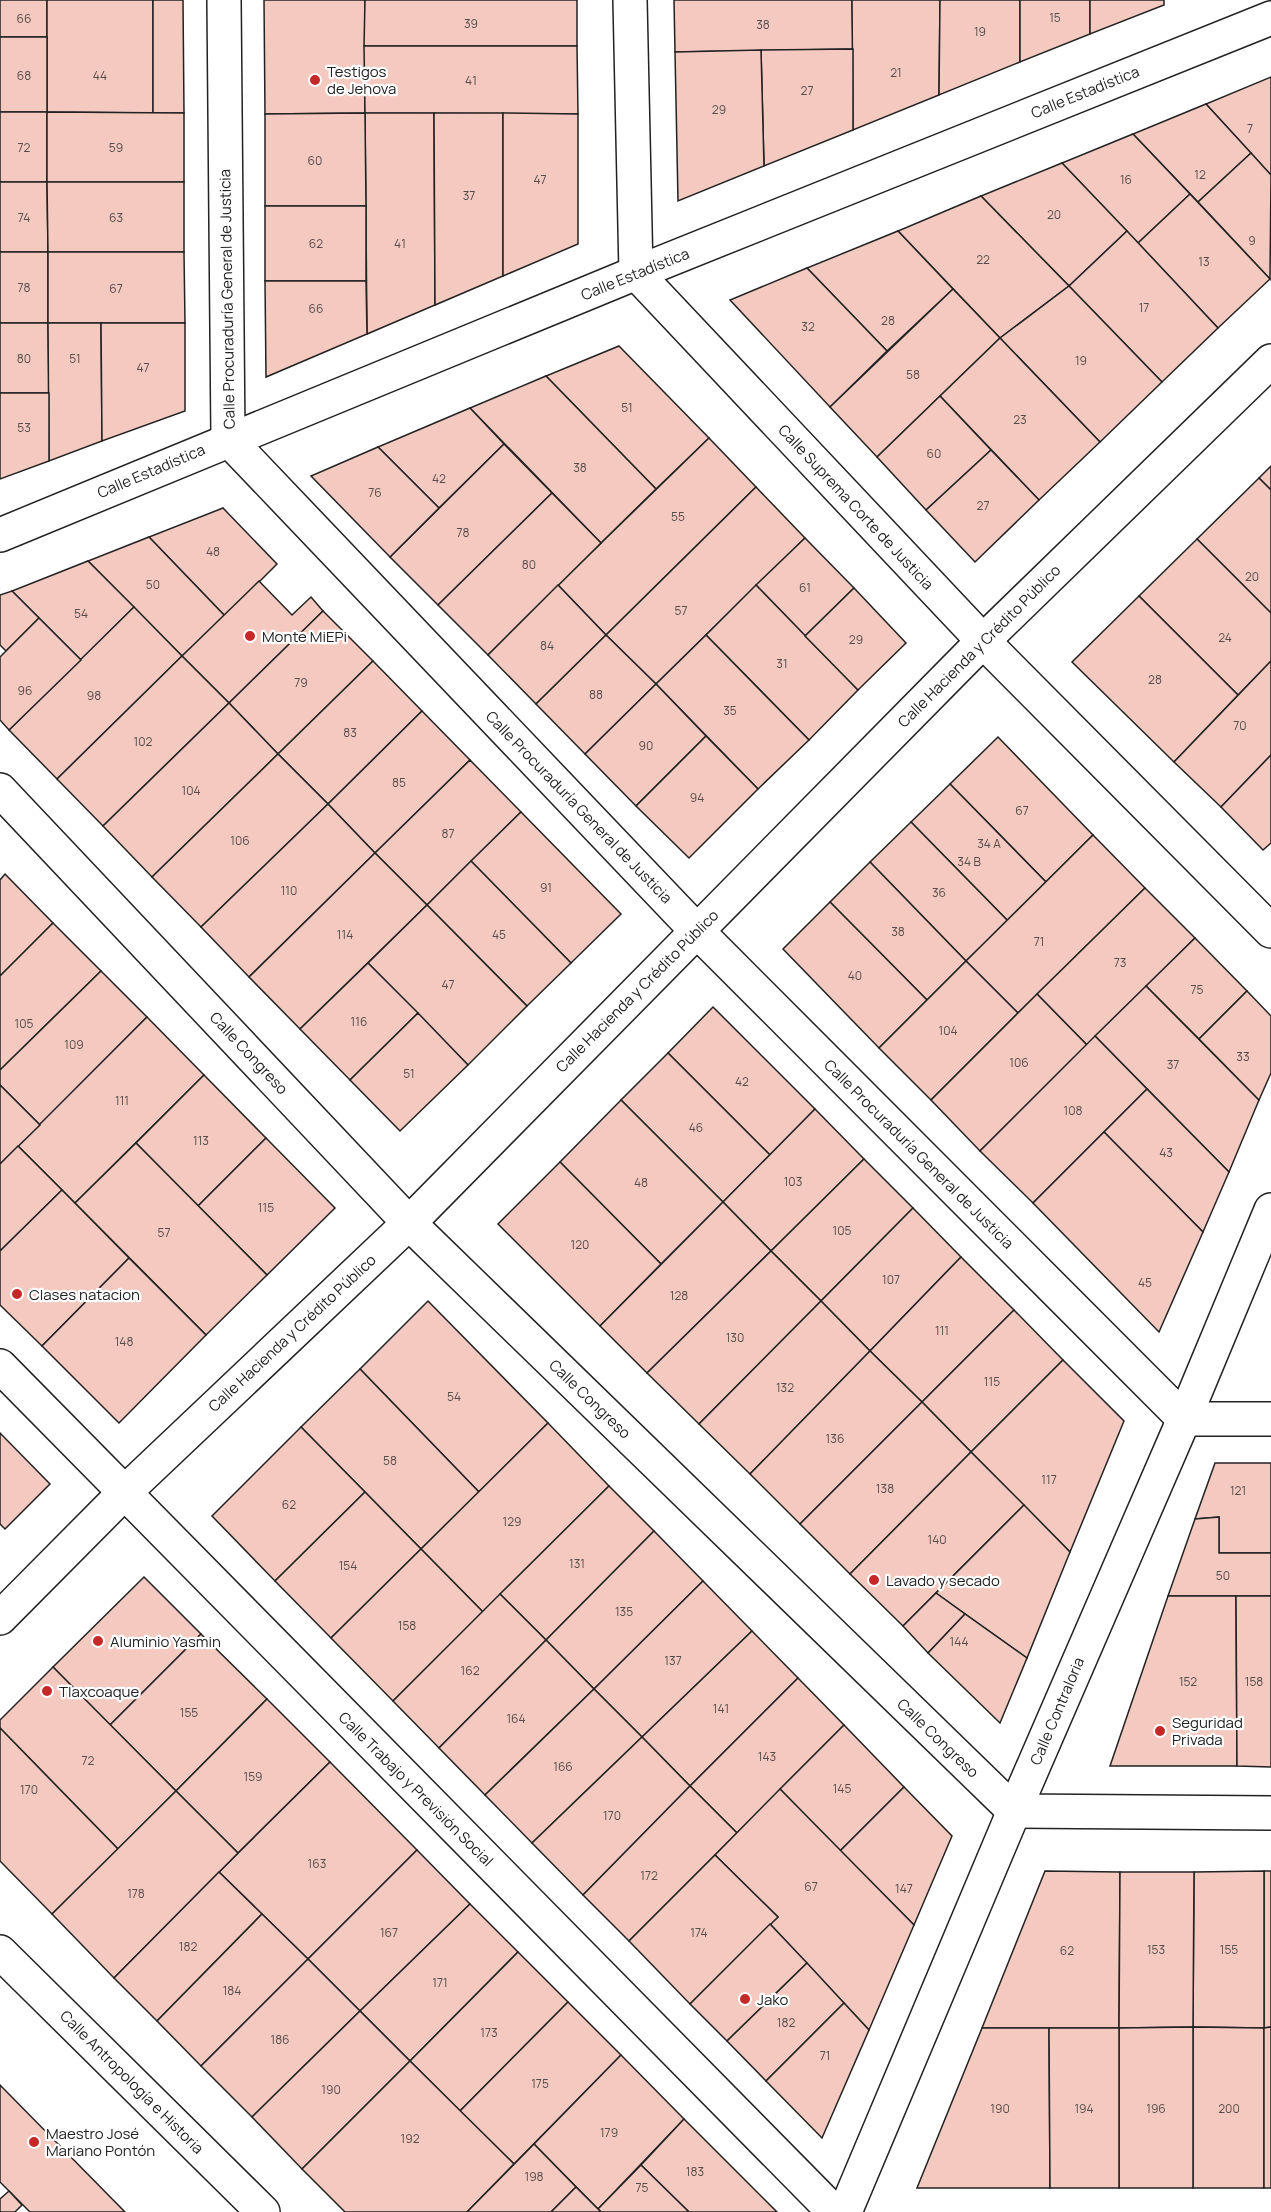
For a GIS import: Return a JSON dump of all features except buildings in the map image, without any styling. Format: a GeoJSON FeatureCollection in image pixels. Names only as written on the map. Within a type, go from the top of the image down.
{"type":"FeatureCollection","features":[{"type":"Feature","properties":{"kind":"street","name":"Calle Procuraduría General de Justicia"},"geometry":{"type":"LineString","coordinates":[[224,0],[228,439],[696,930],[1184,1419]]}},
{"type":"Feature","properties":{"kind":"street"},"geometry":{"type":"LineString","coordinates":[[630,0],[636,273]]}},
{"type":"Feature","properties":{"kind":"street","name":"Calle Estadística"},"geometry":{"type":"LineString","coordinates":[[0,534],[636,273],[1271,18]]}},
{"type":"Feature","properties":{"kind":"street","name":"Calle Suprema Corte de Justicia"},"geometry":{"type":"LineString","coordinates":[[636,273],[982,641],[1271,931]]}},
{"type":"Feature","properties":{"kind":"street","name":"Calle Hacienda y Crédito Público"},"geometry":{"type":"LineString","coordinates":[[0,1618],[124,1493],[409,1223],[982,641],[1271,361]]}},
{"type":"Feature","properties":{"kind":"street","name":"Calle Congreso"},"geometry":{"type":"LineString","coordinates":[[0,790],[409,1223],[1014,1811]]}},
{"type":"Feature","properties":{"kind":"street","name":"Calle Contraloria"},"geometry":{"type":"LineString","coordinates":[[845,2212],[1271,1210]]}},
{"type":"Feature","properties":{"kind":"street","name":"Calle Trabajo y Previsión Social"},"geometry":{"type":"LineString","coordinates":[[0,1366],[834,2212]]}},
{"type":"Feature","properties":{"kind":"street"},"geometry":{"type":"LineString","coordinates":[[1184,1419],[1271,1419]]}},
{"type":"Feature","properties":{"kind":"street"},"geometry":{"type":"LineString","coordinates":[[1014,1811],[1271,1813]]}},
{"type":"Feature","properties":{"kind":"street","name":"Calle Antropología e Historia"},"geometry":{"type":"LineString","coordinates":[[0,1952],[263,2212]]}},
{"type":"Feature","properties":{"kind":"place","name":"Testigos de Jehova"},"geometry":{"type":"Point","coordinates":[315,80]}},
{"type":"Feature","properties":{"kind":"place","name":"Monte MiEPi"},"geometry":{"type":"Point","coordinates":[250,636]}},
{"type":"Feature","properties":{"kind":"place","name":"Clases natacion"},"geometry":{"type":"Point","coordinates":[17,1294]}},
{"type":"Feature","properties":{"kind":"place","name":"Lavado y secado"},"geometry":{"type":"Point","coordinates":[874,1580]}},
{"type":"Feature","properties":{"kind":"place","name":"Aluminio Yasmin"},"geometry":{"type":"Point","coordinates":[98,1641]}},
{"type":"Feature","properties":{"kind":"place","name":"Tlaxcoaque"},"geometry":{"type":"Point","coordinates":[47,1691]}},
{"type":"Feature","properties":{"kind":"place","name":"Seguridad Privada"},"geometry":{"type":"Point","coordinates":[1160,1731]}},
{"type":"Feature","properties":{"kind":"place","name":"Jako"},"geometry":{"type":"Point","coordinates":[745,1999]}},
{"type":"Feature","properties":{"kind":"place","name":"Maestro José Mariano Pontón"},"geometry":{"type":"Point","coordinates":[34,2142]}}]}
